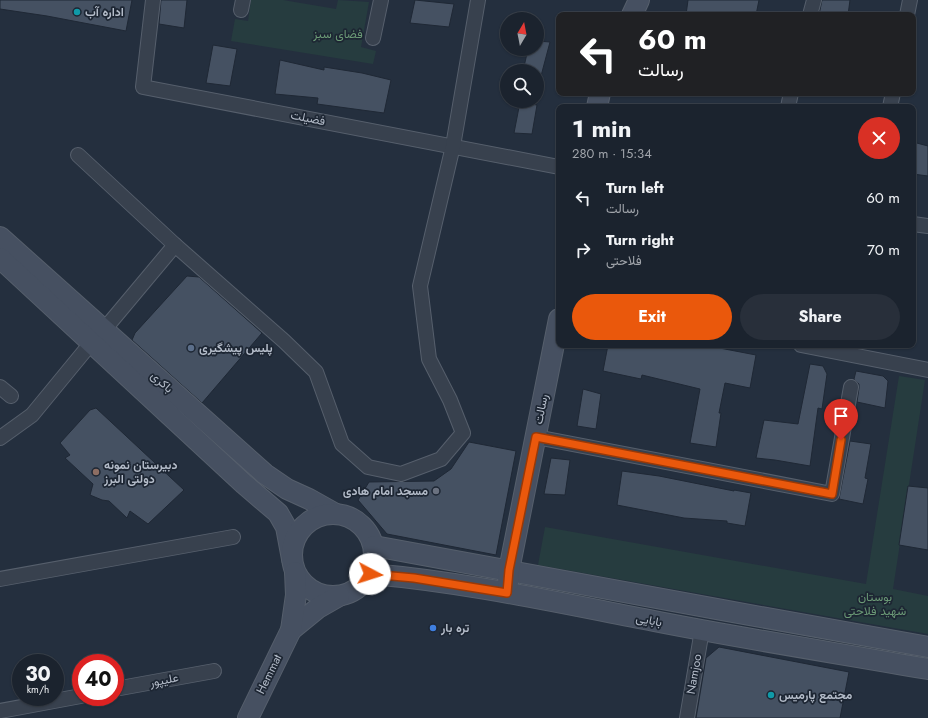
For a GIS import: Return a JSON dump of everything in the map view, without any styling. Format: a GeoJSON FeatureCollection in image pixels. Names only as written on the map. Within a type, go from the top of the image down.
{"type":"FeatureCollection","features":[{"type":"Feature","properties":{"kind":"street","name":"فضیلت"},"geometry":{"type":"LineString","coordinates":[[153,0],[143,87],[556,166]]}},
{"type":"Feature","properties":{"kind":"street"},"geometry":{"type":"LineString","coordinates":[[373,38],[381,0]]}},
{"type":"Feature","properties":{"kind":"street"},"geometry":{"type":"LineString","coordinates":[[78,155],[175,245],[284,341],[316,372],[342,444],[368,467],[401,474],[441,459],[463,433],[450,400],[428,359],[420,286],[453,146],[478,0]]}},
{"type":"Feature","properties":{"kind":"street"},"geometry":{"type":"LineString","coordinates":[[633,12],[639,0]]}},
{"type":"Feature","properties":{"kind":"street"},"geometry":{"type":"LineString","coordinates":[[811,12],[814,0]]}},
{"type":"Feature","properties":{"kind":"street"},"geometry":{"type":"LineString","coordinates":[[908,12],[910,0]]}},
{"type":"Feature","properties":{"kind":"street"},"geometry":{"type":"LineString","coordinates":[[916,224],[928,226]]}},
{"type":"Feature","properties":{"kind":"street","name":"باکری"},"geometry":{"type":"LineString","coordinates":[[0,237],[244,484],[278,513],[286,526],[294,565]]}},
{"type":"Feature","properties":{"kind":"street"},"geometry":{"type":"LineString","coordinates":[[0,438],[32,416],[97,336],[175,245]]}},
{"type":"Feature","properties":{"kind":"street","name":"باکری"},"geometry":{"type":"LineString","coordinates":[[0,258],[264,474],[287,489],[334,513]]}},
{"type":"Feature","properties":{"kind":"street","name":"رسالت"},"geometry":{"type":"LineString","coordinates":[[507,593],[509,570],[556,334]]}},
{"type":"Feature","properties":{"kind":"street"},"geometry":{"type":"LineString","coordinates":[[816,348],[928,370]]}},
{"type":"Feature","properties":{"kind":"street"},"geometry":{"type":"LineString","coordinates":[[0,386],[11,396]]}},
{"type":"Feature","properties":{"kind":"street"},"geometry":{"type":"LineString","coordinates":[[536,437],[832,494],[851,387]]}},
{"type":"Feature","properties":{"kind":"street"},"geometry":{"type":"LineString","coordinates":[[334,513],[348,516],[360,522],[370,533],[374,546],[375,560],[370,574],[363,585],[352,592],[339,596],[318,608],[290,630],[296,596],[293,545],[298,532],[308,521],[320,515],[334,513]]}},
{"type":"Feature","properties":{"kind":"street"},"geometry":{"type":"LineString","coordinates":[[0,579],[233,537]]}},
{"type":"Feature","properties":{"kind":"street","name":"بابایی"},"geometry":{"type":"LineString","coordinates":[[374,546],[928,647]]}},
{"type":"Feature","properties":{"kind":"street"},"geometry":{"type":"LineString","coordinates":[[294,565],[303,583],[313,591],[326,595],[339,596]]}},
{"type":"Feature","properties":{"kind":"street","name":"بابایی"},"geometry":{"type":"LineString","coordinates":[[370,574],[414,578],[507,593],[702,630],[928,668]]}},
{"type":"Feature","properties":{"kind":"street","name":"Hemmat"},"geometry":{"type":"LineString","coordinates":[[248,718],[290,630]]}},
{"type":"Feature","properties":{"kind":"street","name":"Namjoo"},"geometry":{"type":"LineString","coordinates":[[687,718],[702,630]]}},
{"type":"Feature","properties":{"kind":"street","name":"علیپور"},"geometry":{"type":"LineString","coordinates":[[124,687],[214,671]]}},
{"type":"Feature","properties":{"kind":"street"},"geometry":{"type":"LineString","coordinates":[[0,711],[72,698]]}},
{"type":"Feature","properties":{"kind":"green space","name":"فضای سبز"},"geometry":{"type":"Polygon","coordinates":[[[251,0],[283,0],[336,9],[338,0],[369,2],[361,47],[376,51],[373,64],[231,41],[235,19],[248,21],[251,0]]]}},
{"type":"Feature","properties":{"kind":"green space","name":"بوستان شهید فلاحتی"},"geometry":{"type":"Polygon","coordinates":[[[899,376],[925,380],[893,589],[928,596],[928,634],[538,565],[545,527],[866,584],[899,376]]]}},
{"type":"Feature","properties":{"kind":"building","name":"اداره آب"},"geometry":{"type":"Polygon","coordinates":[[[0,0],[132,0],[126,31],[0,9],[0,0]]]}},
{"type":"Feature","properties":{"kind":"building"},"geometry":{"type":"Polygon","coordinates":[[[161,0],[187,0],[184,28],[159,24],[161,0]]]}},
{"type":"Feature","properties":{"kind":"building"},"geometry":{"type":"Polygon","coordinates":[[[415,0],[454,4],[449,27],[410,23],[415,0]]]}},
{"type":"Feature","properties":{"kind":"building"},"geometry":{"type":"Polygon","coordinates":[[[688,0],[759,0],[757,12],[686,12],[688,0]]]}},
{"type":"Feature","properties":{"kind":"building"},"geometry":{"type":"Polygon","coordinates":[[[822,0],[850,0],[848,12],[820,12],[822,0]]]}},
{"type":"Feature","properties":{"kind":"building"},"geometry":{"type":"Polygon","coordinates":[[[544,42],[550,42],[544,65],[525,64],[526,56],[544,56],[544,42]]]}},
{"type":"Feature","properties":{"kind":"building"},"geometry":{"type":"Polygon","coordinates":[[[213,45],[237,49],[230,86],[206,83],[213,45]]]}},
{"type":"Feature","properties":{"kind":"building"},"geometry":{"type":"Polygon","coordinates":[[[280,60],[324,70],[324,67],[362,73],[391,80],[384,113],[317,104],[318,98],[275,94],[280,60]]]}},
{"type":"Feature","properties":{"kind":"building"},"geometry":{"type":"Polygon","coordinates":[[[519,108],[536,108],[532,134],[514,133],[519,108]]]}},
{"type":"Feature","properties":{"kind":"building"},"geometry":{"type":"Polygon","coordinates":[[[916,143],[928,146],[928,176],[916,174],[916,143]]]}},
{"type":"Feature","properties":{"kind":"building","name":"پلیس پیشگیری"},"geometry":{"type":"Polygon","coordinates":[[[187,276],[199,277],[262,333],[202,403],[132,340],[135,333],[187,276]]]}},
{"type":"Feature","properties":{"kind":"building"},"geometry":{"type":"Polygon","coordinates":[[[607,348],[720,348],[756,355],[750,388],[725,383],[719,413],[721,413],[716,447],[690,443],[700,389],[642,375],[641,379],[603,371],[607,348]]]}},
{"type":"Feature","properties":{"kind":"building"},"geometry":{"type":"Polygon","coordinates":[[[810,364],[823,366],[827,374],[822,409],[818,408],[810,466],[756,458],[764,420],[798,424],[810,364]]]}},
{"type":"Feature","properties":{"kind":"building"},"geometry":{"type":"Polygon","coordinates":[[[856,371],[883,376],[888,381],[885,408],[857,402],[859,384],[854,379],[856,371]]]}},
{"type":"Feature","properties":{"kind":"building"},"geometry":{"type":"Polygon","coordinates":[[[583,389],[601,394],[596,429],[577,426],[583,389]]]}},
{"type":"Feature","properties":{"kind":"building"},"geometry":{"type":"Polygon","coordinates":[[[96,408],[184,490],[148,524],[130,511],[127,518],[109,501],[90,495],[93,484],[65,458],[70,455],[60,443],[90,410],[96,408]]]}},
{"type":"Feature","properties":{"kind":"building"},"geometry":{"type":"Polygon","coordinates":[[[850,441],[871,444],[865,478],[868,479],[863,504],[839,499],[850,441]]]}},
{"type":"Feature","properties":{"kind":"building","name":"مسجد امام هادی"},"geometry":{"type":"Polygon","coordinates":[[[469,442],[516,451],[496,555],[387,534],[358,500],[369,482],[434,481],[451,469],[469,442]]]}},
{"type":"Feature","properties":{"kind":"building"},"geometry":{"type":"Polygon","coordinates":[[[551,458],[570,460],[565,495],[544,494],[551,458]]]}},
{"type":"Feature","properties":{"kind":"building"},"geometry":{"type":"Polygon","coordinates":[[[622,471],[659,476],[751,493],[745,526],[727,523],[727,521],[684,518],[617,505],[622,471]]]}},
{"type":"Feature","properties":{"kind":"building"},"geometry":{"type":"Polygon","coordinates":[[[908,486],[928,488],[928,550],[899,545],[908,486]]]}},
{"type":"Feature","properties":{"kind":"building","name":"مجتمع پارمیس"},"geometry":{"type":"Polygon","coordinates":[[[719,647],[849,672],[840,718],[696,718],[706,658],[719,647]]]}},
{"type":"Feature","properties":{"kind":"place","name":"اداره آب"},"geometry":{"type":"Point","coordinates":[77,12]}},
{"type":"Feature","properties":{"kind":"place","name":"پلیس پیشگیری"},"geometry":{"type":"Point","coordinates":[191,348]}},
{"type":"Feature","properties":{"kind":"place","name":"دبیرستان نمونه دولتی البرز"},"geometry":{"type":"Point","coordinates":[96,472]}},
{"type":"Feature","properties":{"kind":"place","name":"مسجد امام هادی"},"geometry":{"type":"Point","coordinates":[436,491]}},
{"type":"Feature","properties":{"kind":"place","name":"تره بار"},"geometry":{"type":"Point","coordinates":[433,628]}},
{"type":"Feature","properties":{"kind":"place","name":"مجتمع پارمیس"},"geometry":{"type":"Point","coordinates":[771,695]}},
{"type":"Feature","properties":{"kind":"route"},"geometry":{"type":"LineString","coordinates":[[370,574],[414,578],[507,593],[509,570],[536,437],[832,494],[841,440]]}}]}
